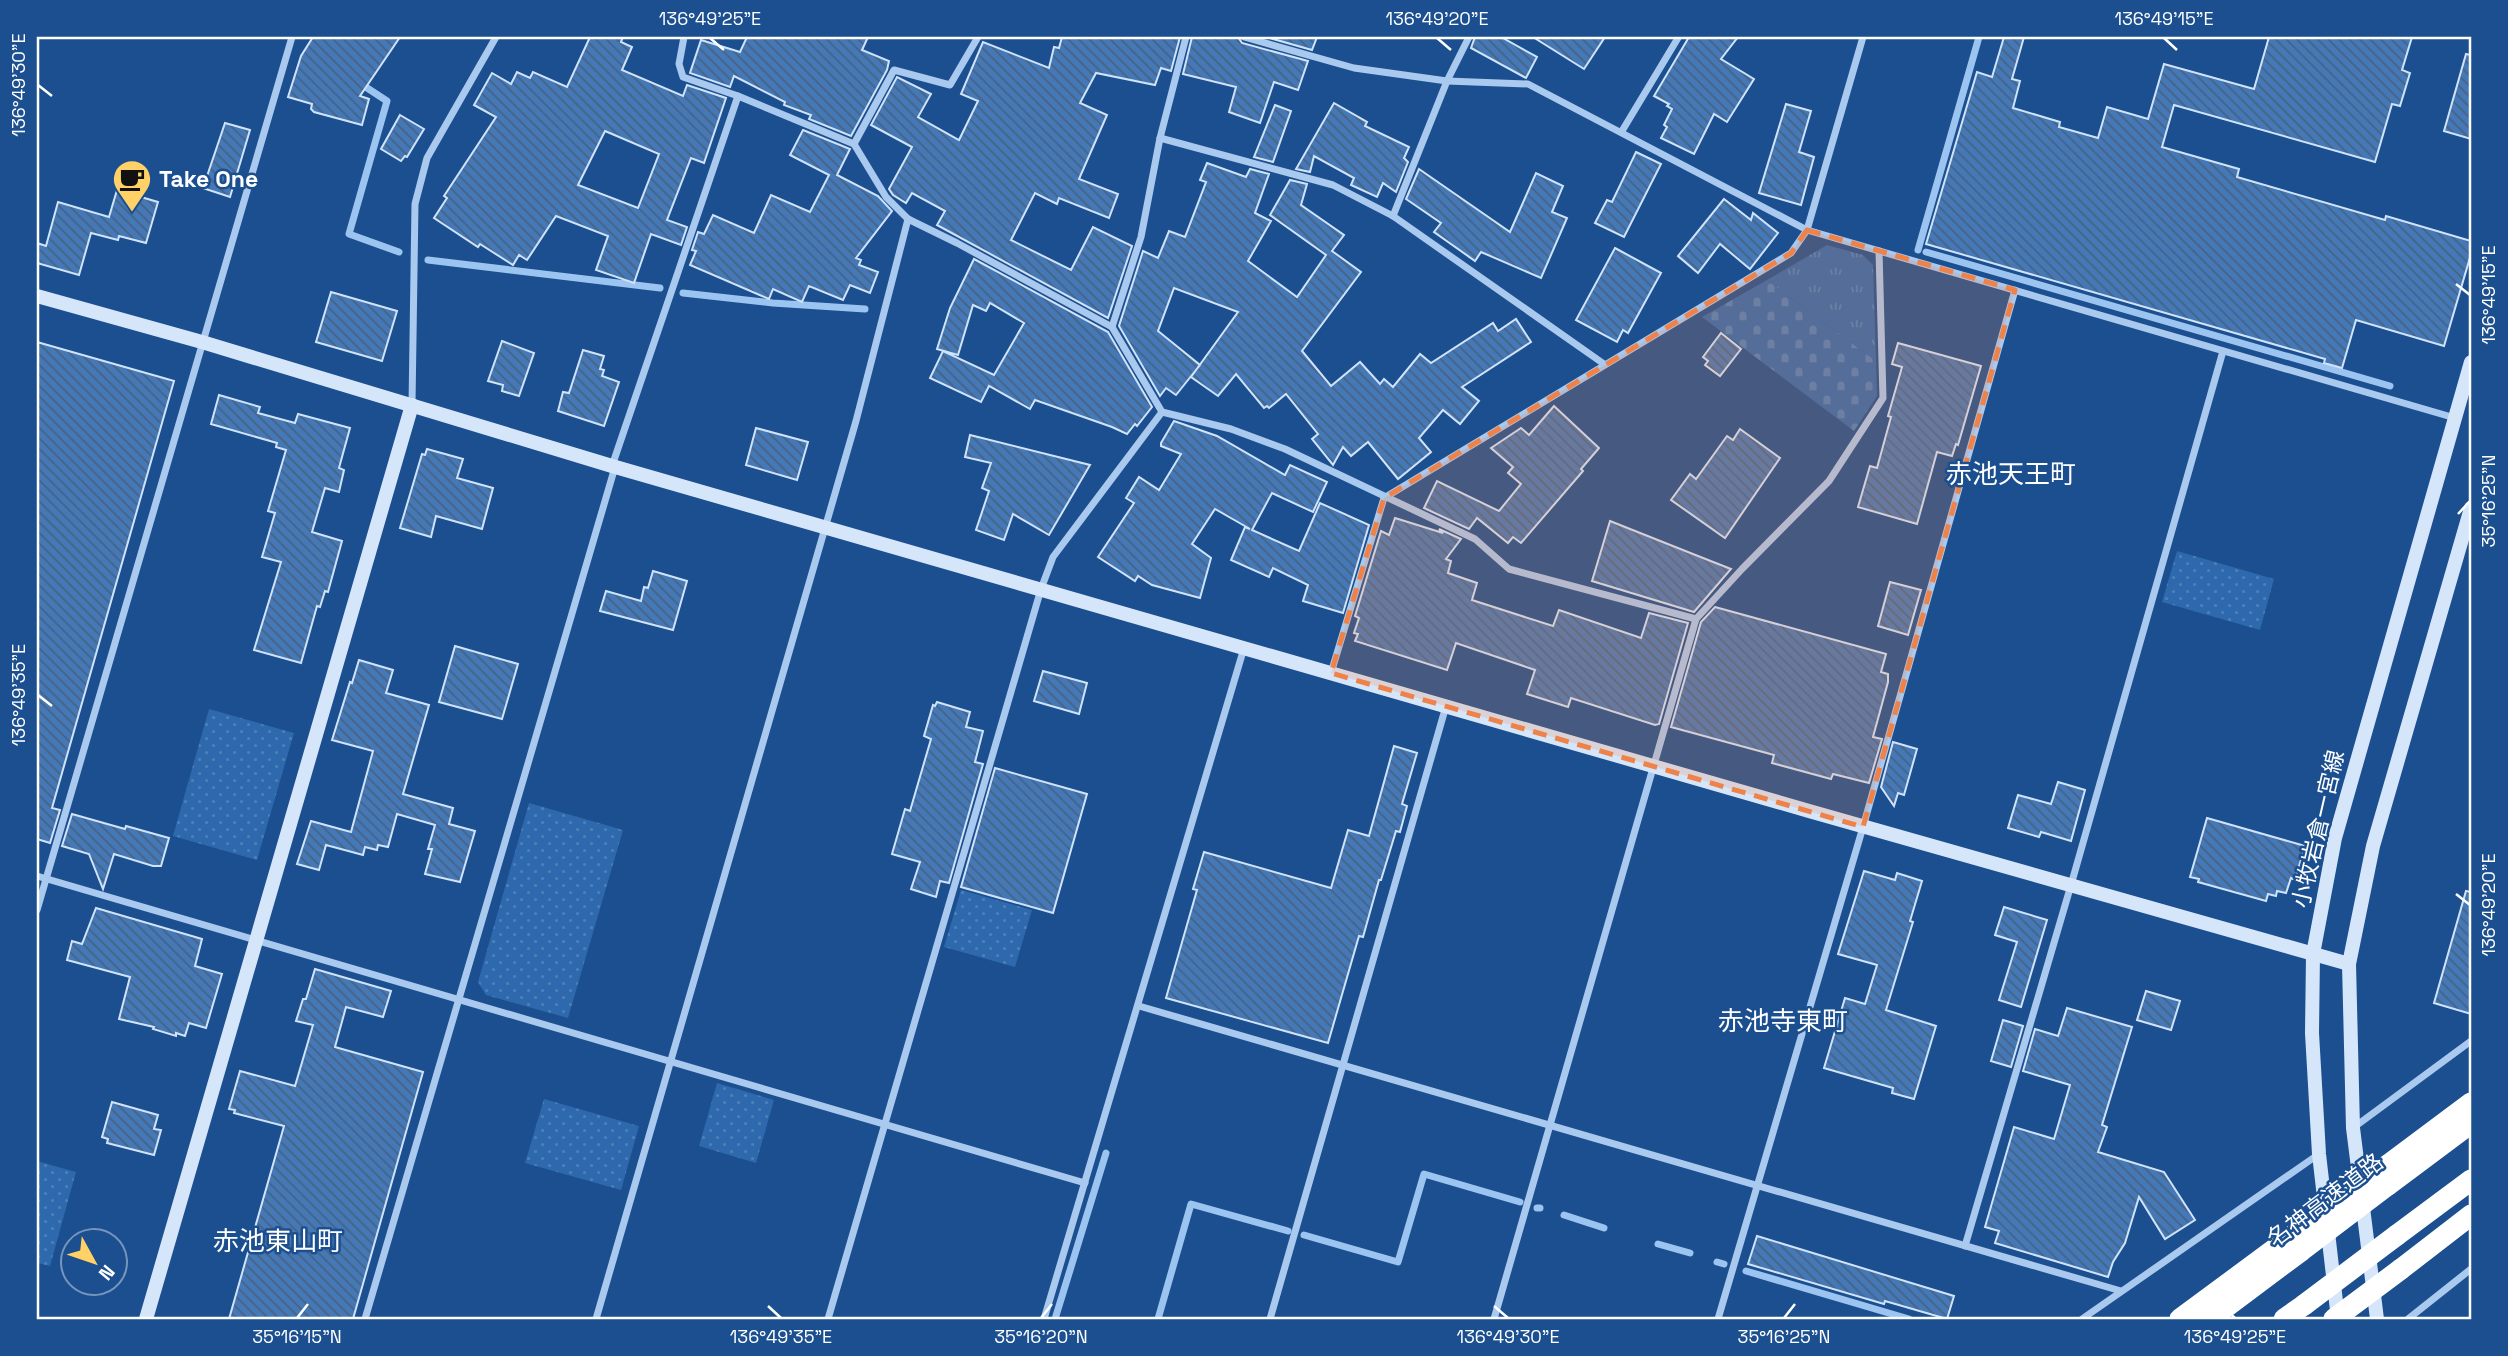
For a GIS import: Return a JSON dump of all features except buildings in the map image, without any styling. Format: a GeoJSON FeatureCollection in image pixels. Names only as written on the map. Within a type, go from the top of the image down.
{"type":"FeatureCollection","features":[{"type":"Feature","properties":{"kind":"highway"},"geometry":{"type":"LineString","coordinates":[[2180,1319],[2300,1240],[2388,1175],[2471,1102]]}},
{"type":"Feature","properties":{"kind":"highway","name":"名神高速道路"},"geometry":{"type":"LineString","coordinates":[[2388,1175],[2471,1123]]}},
{"type":"Feature","properties":{"kind":"highway"},"geometry":{"type":"LineString","coordinates":[[2284,1319],[2471,1180]]}},
{"type":"Feature","properties":{"kind":"highway"},"geometry":{"type":"LineString","coordinates":[[2336,1319],[2471,1214]]}},
{"type":"Feature","properties":{"kind":"highway","name":"名神高速道路"},"geometry":{"type":"LineString","coordinates":[[2210,1319],[2300,1240]]}},
{"type":"Feature","properties":{"kind":"street"},"geometry":{"type":"LineString","coordinates":[[37,910],[292,37]]}},
{"type":"Feature","properties":{"kind":"street"},"geometry":{"type":"LineString","coordinates":[[146,1319],[412,405],[415,205],[427,158],[496,37]]}},
{"type":"Feature","properties":{"kind":"street"},"geometry":{"type":"LineString","coordinates":[[684,37],[679,64],[683,77],[738,96],[853,144],[886,197],[908,219],[1112,327],[1162,412],[1231,429],[1285,449],[1475,539],[1509,569],[1696,619]]}},
{"type":"Feature","properties":{"kind":"street"},"geometry":{"type":"LineString","coordinates":[[853,144],[894,70],[950,85],[978,37]]}},
{"type":"Feature","properties":{"kind":"street"},"geometry":{"type":"LineString","coordinates":[[1112,327],[1141,237],[1160,138],[1186,37]]}},
{"type":"Feature","properties":{"kind":"street"},"geometry":{"type":"LineString","coordinates":[[1244,37],[1354,68],[1447,81],[1528,84],[1807,230],[2456,418]]}},
{"type":"Feature","properties":{"kind":"street"},"geometry":{"type":"LineString","coordinates":[[1393,216],[1447,81],[1469,37]]}},
{"type":"Feature","properties":{"kind":"street"},"geometry":{"type":"LineString","coordinates":[[1622,131],[1678,38],[1676,37]]}},
{"type":"Feature","properties":{"kind":"street"},"geometry":{"type":"LineString","coordinates":[[1331,673],[1384,498],[1604,363],[1791,253],[1807,230],[1863,37]]}},
{"type":"Feature","properties":{"kind":"street"},"geometry":{"type":"LineString","coordinates":[[365,1319],[614,466],[738,96]]}},
{"type":"Feature","properties":{"kind":"street"},"geometry":{"type":"LineString","coordinates":[[1160,138],[1333,185],[1393,216],[1604,363]]}},
{"type":"Feature","properties":{"kind":"street"},"geometry":{"type":"LineString","coordinates":[[596,1319],[856,421],[908,219]]}},
{"type":"Feature","properties":{"kind":"street"},"geometry":{"type":"LineString","coordinates":[[1494,1319],[1696,619],[1829,481],[1883,398],[1880,251]]}},
{"type":"Feature","properties":{"kind":"street"},"geometry":{"type":"LineString","coordinates":[[1718,1319],[1863,827],[2015,290]]}},
{"type":"Feature","properties":{"kind":"street"},"geometry":{"type":"LineString","coordinates":[[37,296],[202,342],[614,466],[1863,827],[2348,964]]}},
{"type":"Feature","properties":{"kind":"street"},"geometry":{"type":"LineString","coordinates":[[1965,1246],[2223,351]]}},
{"type":"Feature","properties":{"kind":"street","name":"小牧岩倉一宮線"},"geometry":{"type":"LineString","coordinates":[[2336,1319],[2319,1154],[2312,1033],[2313,954],[2335,838],[2471,362]]}},
{"type":"Feature","properties":{"kind":"street"},"geometry":{"type":"LineString","coordinates":[[828,1319],[1041,589],[1053,557],[1162,412]]}},
{"type":"Feature","properties":{"kind":"street"},"geometry":{"type":"LineString","coordinates":[[2377,1319],[2353,1128],[2348,964],[2373,846],[2471,508]]}},
{"type":"Feature","properties":{"kind":"street"},"geometry":{"type":"LineString","coordinates":[[1044,1319],[1244,648]]}},
{"type":"Feature","properties":{"kind":"street"},"geometry":{"type":"LineString","coordinates":[[1270,1319],[1446,706]]}},
{"type":"Feature","properties":{"kind":"street"},"geometry":{"type":"LineString","coordinates":[[37,876],[1085,1182]]}},
{"type":"Feature","properties":{"kind":"street"},"geometry":{"type":"LineString","coordinates":[[1139,1006],[2121,1291]]}},
{"type":"Feature","properties":{"kind":"street"},"geometry":{"type":"LineString","coordinates":[[2353,1128],[2471,1041]]}},
{"type":"Feature","properties":{"kind":"street"},"geometry":{"type":"LineString","coordinates":[[2082,1319],[2319,1154]]}},
{"type":"Feature","properties":{"kind":"street"},"geometry":{"type":"LineString","coordinates":[[2408,1319],[2471,1269]]}},
{"type":"Feature","properties":{"kind":"highlighted area"},"geometry":{"type":"Polygon","coordinates":[[[1807,230],[2015,290],[1863,827],[1331,673],[1384,498],[1791,253],[1807,230]]]}},
{"type":"Feature","properties":{"kind":"green space"},"geometry":{"type":"Polygon","coordinates":[[[1827,245],[1863,255],[1873,265],[1876,361],[1767,280],[1827,245]]]}},
{"type":"Feature","properties":{"kind":"green space"},"geometry":{"type":"Polygon","coordinates":[[[1767,280],[1876,361],[1877,396],[1854,431],[1702,317],[1767,280]]]}},
{"type":"Feature","properties":{"kind":"green space"},"geometry":{"type":"Polygon","coordinates":[[[2177,551],[2274,579],[2260,630],[2162,602],[2177,551]]]}},
{"type":"Feature","properties":{"kind":"green space"},"geometry":{"type":"Polygon","coordinates":[[[209,709],[294,733],[257,860],[173,836],[209,709]]]}},
{"type":"Feature","properties":{"kind":"green space"},"geometry":{"type":"Polygon","coordinates":[[[529,803],[623,830],[568,1018],[486,995],[478,982],[529,803]]]}},
{"type":"Feature","properties":{"kind":"green space"},"geometry":{"type":"Polygon","coordinates":[[[961,890],[1032,910],[1015,967],[944,947],[961,890]]]}},
{"type":"Feature","properties":{"kind":"green space"},"geometry":{"type":"Polygon","coordinates":[[[717,1083],[774,1100],[756,1163],[699,1146],[717,1083]]]}},
{"type":"Feature","properties":{"kind":"green space"},"geometry":{"type":"Polygon","coordinates":[[[544,1099],[639,1126],[621,1190],[525,1163],[544,1099]]]}},
{"type":"Feature","properties":{"kind":"green space"},"geometry":{"type":"Polygon","coordinates":[[[37,1161],[76,1172],[50,1266],[37,1263],[37,1161]]]}},
{"type":"Feature","properties":{"kind":"waterway"},"geometry":{"type":"LineString","coordinates":[[1918,250],[1979,37]]}},
{"type":"Feature","properties":{"kind":"waterway"},"geometry":{"type":"LineString","coordinates":[[358,82],[387,101],[349,234],[399,252]]}},
{"type":"Feature","properties":{"kind":"waterway"},"geometry":{"type":"LineString","coordinates":[[1926,252],[2390,386]]}},
{"type":"Feature","properties":{"kind":"waterway"},"geometry":{"type":"LineString","coordinates":[[428,260],[660,288]]}},
{"type":"Feature","properties":{"kind":"waterway"},"geometry":{"type":"LineString","coordinates":[[683,293],[865,309]]}},
{"type":"Feature","properties":{"kind":"waterway"},"geometry":{"type":"LineString","coordinates":[[1055,1319],[1106,1153]]}},
{"type":"Feature","properties":{"kind":"waterway"},"geometry":{"type":"LineString","coordinates":[[1304,1235],[1398,1262],[1424,1174],[1520,1202]]}},
{"type":"Feature","properties":{"kind":"waterway"},"geometry":{"type":"LineString","coordinates":[[1158,1319],[1191,1204],[1288,1231]]}},
{"type":"Feature","properties":{"kind":"waterway"},"geometry":{"type":"LineString","coordinates":[[1564,1215],[1604,1228]]}},
{"type":"Feature","properties":{"kind":"waterway"},"geometry":{"type":"LineString","coordinates":[[1658,1244],[1690,1253]]}},
{"type":"Feature","properties":{"kind":"waterway"},"geometry":{"type":"LineString","coordinates":[[1717,1262],[1724,1264]]}},
{"type":"Feature","properties":{"kind":"waterway"},"geometry":{"type":"LineString","coordinates":[[1746,1271],[1909,1319]]}},
{"type":"Feature","properties":{"kind":"place","name":"Take One"},"geometry":{"type":"Point","coordinates":[132,213]}},
{"type":"Feature","properties":{"kind":"district","name":"赤池天王町"},"geometry":{"type":"Point","coordinates":[2011,474]}},
{"type":"Feature","properties":{"kind":"district","name":"赤池寺東町"},"geometry":{"type":"Point","coordinates":[1783,1021]}},
{"type":"Feature","properties":{"kind":"district","name":"赤池東山町"},"geometry":{"type":"Point","coordinates":[278,1241]}}]}
